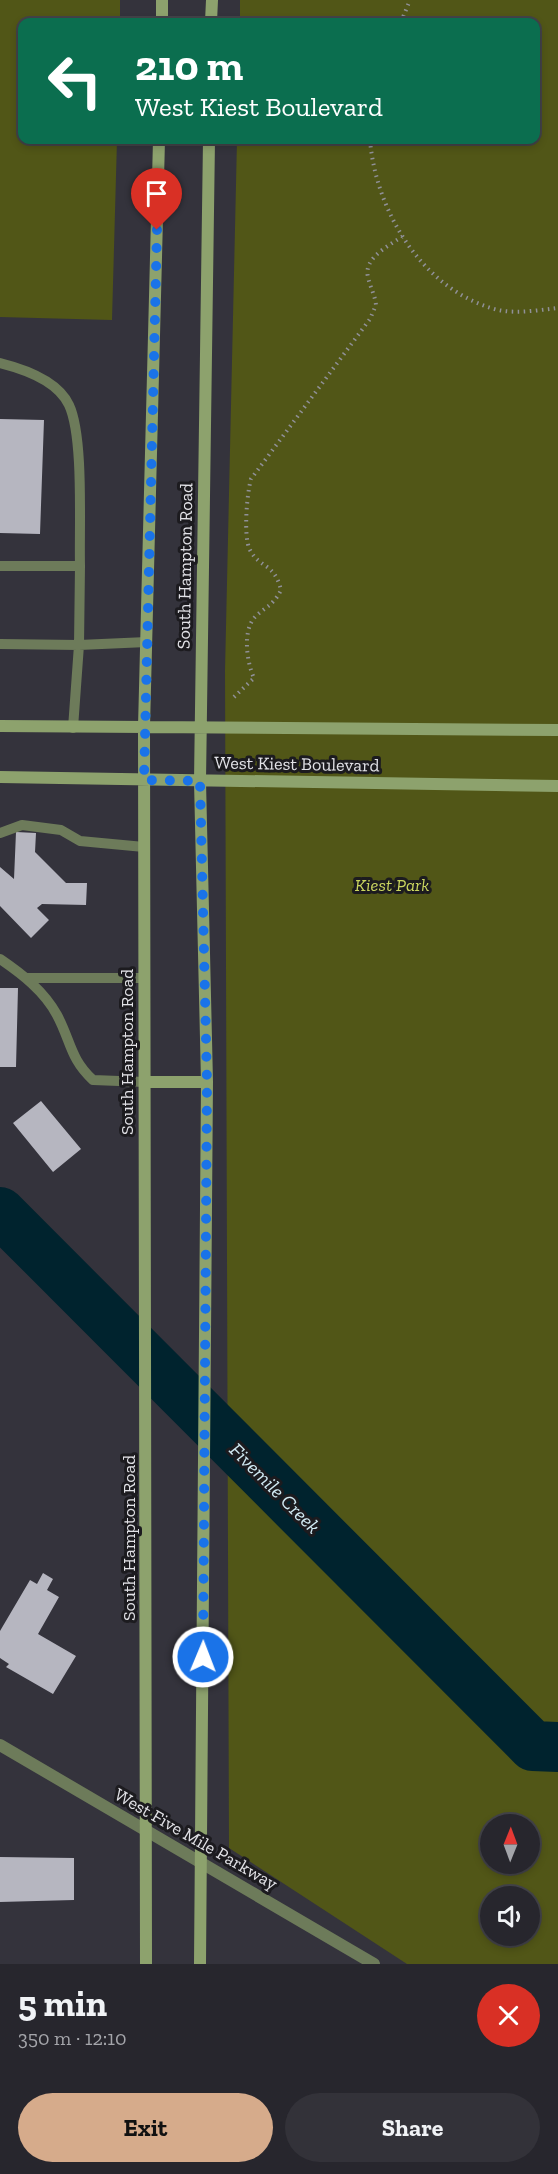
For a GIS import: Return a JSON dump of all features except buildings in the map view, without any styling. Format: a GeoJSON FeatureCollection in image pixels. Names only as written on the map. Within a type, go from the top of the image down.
{"type":"FeatureCollection","features":[{"type":"Feature","properties":{"kind":"main road"},"geometry":{"type":"LineString","coordinates":[[162,0],[162,18]]}},
{"type":"Feature","properties":{"kind":"main road"},"geometry":{"type":"LineString","coordinates":[[211,18],[212,0]]}},
{"type":"Feature","properties":{"kind":"main road","name":"South Hampton Road"},"geometry":{"type":"LineString","coordinates":[[146,1964],[144,727],[159,144]]}},
{"type":"Feature","properties":{"kind":"main road","name":"South Hampton Road"},"geometry":{"type":"LineString","coordinates":[[200,1964],[207,1082],[200,727],[209,144]]}},
{"type":"Feature","properties":{"kind":"main road","name":"West Kiest Boulevard"},"geometry":{"type":"LineString","coordinates":[[0,726],[558,730]]}},
{"type":"Feature","properties":{"kind":"main road","name":"West Kiest Boulevard"},"geometry":{"type":"LineString","coordinates":[[0,777],[558,786]]}},
{"type":"Feature","properties":{"kind":"main road"},"geometry":{"type":"LineString","coordinates":[[145,1082],[207,1082]]}},
{"type":"Feature","properties":{"kind":"street","name":"West Five Mile Parkway"},"geometry":{"type":"LineString","coordinates":[[0,1745],[374,1964]]}},
{"type":"Feature","properties":{"kind":"lane"},"geometry":{"type":"LineString","coordinates":[[0,363],[44,378],[68,403],[76,429],[80,645],[72,728]]}},
{"type":"Feature","properties":{"kind":"lane"},"geometry":{"type":"LineString","coordinates":[[0,566],[80,566]]}},
{"type":"Feature","properties":{"kind":"lane"},"geometry":{"type":"LineString","coordinates":[[0,644],[80,645],[147,642]]}},
{"type":"Feature","properties":{"kind":"lane"},"geometry":{"type":"LineString","coordinates":[[0,833],[22,825],[61,830],[80,841],[144,847]]}},
{"type":"Feature","properties":{"kind":"lane"},"geometry":{"type":"LineString","coordinates":[[0,959],[28,978],[57,1014],[78,1066],[93,1080],[145,1082]]}},
{"type":"Feature","properties":{"kind":"lane"},"geometry":{"type":"LineString","coordinates":[[28,978],[145,978]]}},
{"type":"Feature","properties":{"kind":"path"},"geometry":{"type":"LineString","coordinates":[[403,18],[411,0]]}},
{"type":"Feature","properties":{"kind":"path"},"geometry":{"type":"LineString","coordinates":[[370,144],[373,168],[381,194],[403,236],[428,270],[447,286],[473,300],[500,310],[532,311],[558,308]]}},
{"type":"Feature","properties":{"kind":"path"},"geometry":{"type":"LineString","coordinates":[[234,697],[254,678],[248,665],[249,632],[253,618],[275,603],[281,590],[278,577],[250,550],[247,538],[248,490],[251,479],[365,327],[376,305],[368,276],[368,266],[375,256],[403,236]]}},
{"type":"Feature","properties":{"kind":"green space"},"geometry":{"type":"Polygon","coordinates":[[[0,0],[120,0],[120,18],[18,18],[18,144],[117,144],[112,320],[0,317],[0,0]]]}},
{"type":"Feature","properties":{"kind":"green space","name":"Kiest Park"},"geometry":{"type":"Polygon","coordinates":[[[240,0],[558,0],[558,1964],[407,1964],[229,1848],[225,671],[237,144],[540,144],[540,18],[240,18],[240,0]]]}},
{"type":"Feature","properties":{"kind":"waterway","name":"Fivemile Creek"},"geometry":{"type":"LineString","coordinates":[[0,1212],[533,1746],[558,1747]]}},
{"type":"Feature","properties":{"kind":"route"},"geometry":{"type":"LineString","coordinates":[[157,230],[144,780],[200,781],[207,1082],[203,1657]]}}]}
